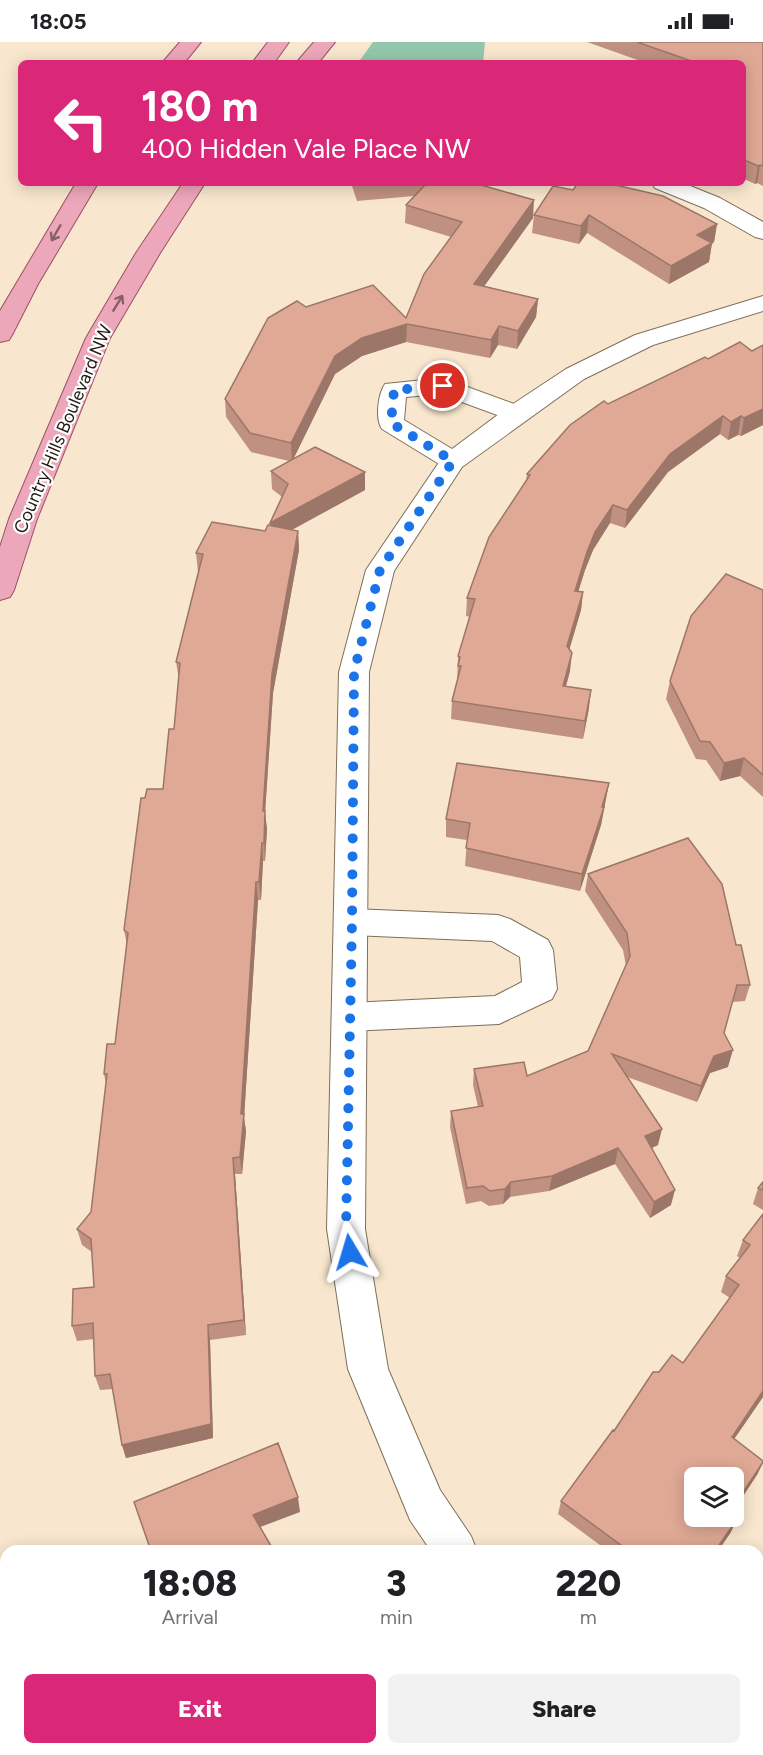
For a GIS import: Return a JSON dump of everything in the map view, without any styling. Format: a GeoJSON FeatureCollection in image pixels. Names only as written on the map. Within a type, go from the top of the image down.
{"type":"FeatureCollection","features":[{"type":"Feature","properties":{"kind":"main road"},"geometry":{"type":"LineString","coordinates":[[176,60],[191,42]]}},
{"type":"Feature","properties":{"kind":"main road"},"geometry":{"type":"LineString","coordinates":[[265,60],[279,42]]}},
{"type":"Feature","properties":{"kind":"main road"},"geometry":{"type":"LineString","coordinates":[[287,60],[302,42]]}},
{"type":"Feature","properties":{"kind":"main road"},"geometry":{"type":"LineString","coordinates":[[310,60],[325,42]]}},
{"type":"Feature","properties":{"kind":"main road"},"geometry":{"type":"LineString","coordinates":[[0,335],[26,284],[85,186]]}},
{"type":"Feature","properties":{"kind":"main road","name":"Country Hills Boulevard NW"},"geometry":{"type":"LineString","coordinates":[[0,590],[23,519],[98,338],[192,186]]}},
{"type":"Feature","properties":{"kind":"street"},"geometry":{"type":"LineString","coordinates":[[670,186],[712,203],[763,232]]}},
{"type":"Feature","properties":{"kind":"street"},"geometry":{"type":"LineString","coordinates":[[452,1545],[424,1505],[368,1369],[346,1229],[354,672],[380,570],[453,461],[575,374],[644,340],[763,303]]}},
{"type":"Feature","properties":{"kind":"street"},"geometry":{"type":"LineString","coordinates":[[453,461],[391,423],[394,390],[443,386],[516,414]]}},
{"type":"Feature","properties":{"kind":"street"},"geometry":{"type":"LineString","coordinates":[[349,1017],[499,1010],[540,989],[536,950],[498,928],[352,922]]}},
{"type":"Feature","properties":{"kind":"green space"},"geometry":{"type":"Polygon","coordinates":[[[373,42],[485,42],[483,60],[360,60],[373,42]]]}},
{"type":"Feature","properties":{"kind":"building"},"geometry":{"type":"Polygon","coordinates":[[[637,42],[763,42],[763,166],[746,161],[746,60],[688,60],[637,42]]]}},
{"type":"Feature","properties":{"kind":"building"},"geometry":{"type":"Polygon","coordinates":[[[424,186],[485,186],[534,200],[474,284],[538,299],[518,331],[499,326],[491,340],[407,324],[362,338],[335,356],[291,443],[250,433],[225,399],[268,318],[297,301],[306,307],[373,285],[406,318],[424,274],[462,222],[406,205],[424,186]]]}},
{"type":"Feature","properties":{"kind":"building"},"geometry":{"type":"Polygon","coordinates":[[[553,186],[573,190],[576,186],[620,186],[663,196],[717,224],[697,235],[712,243],[671,266],[589,215],[581,226],[534,215],[553,186]]]}},
{"type":"Feature","properties":{"kind":"building"},"geometry":{"type":"Polygon","coordinates":[[[740,342],[752,351],[763,345],[763,409],[731,422],[723,416],[670,454],[627,510],[613,505],[595,532],[575,591],[583,592],[567,646],[572,653],[563,686],[591,690],[585,721],[452,701],[461,666],[458,666],[460,657],[458,656],[475,599],[467,598],[489,537],[530,475],[527,474],[570,425],[604,401],[608,404],[740,342]]]}},
{"type":"Feature","properties":{"kind":"building"},"geometry":{"type":"Polygon","coordinates":[[[315,447],[365,472],[270,523],[288,484],[271,471],[315,447]]]}},
{"type":"Feature","properties":{"kind":"building"},"geometry":{"type":"Polygon","coordinates":[[[212,522],[265,531],[268,525],[298,531],[272,674],[263,811],[265,811],[264,843],[262,843],[259,882],[256,882],[241,1114],[244,1114],[240,1157],[233,1158],[244,1320],[208,1325],[211,1424],[122,1445],[110,1374],[95,1376],[93,1323],[72,1326],[73,1289],[94,1287],[91,1239],[77,1229],[91,1212],[107,1074],[104,1074],[107,1044],[115,1044],[128,933],[124,930],[141,798],[145,798],[147,789],[163,789],[169,729],[174,729],[180,663],[176,662],[203,554],[196,553],[212,522]]]}},
{"type":"Feature","properties":{"kind":"building"},"geometry":{"type":"Polygon","coordinates":[[[726,574],[763,590],[763,775],[744,758],[724,763],[710,742],[700,741],[670,681],[691,616],[726,574]]]}},
{"type":"Feature","properties":{"kind":"building"},"geometry":{"type":"Polygon","coordinates":[[[457,763],[609,783],[602,807],[604,807],[582,874],[466,848],[470,823],[446,819],[457,763]]]}},
{"type":"Feature","properties":{"kind":"building"},"geometry":{"type":"Polygon","coordinates":[[[688,838],[722,884],[736,945],[741,945],[750,985],[737,985],[724,1033],[733,1050],[714,1056],[701,1086],[612,1054],[662,1129],[645,1136],[675,1190],[654,1202],[618,1148],[552,1176],[511,1182],[505,1189],[490,1191],[483,1186],[467,1188],[451,1111],[483,1106],[474,1069],[524,1062],[527,1076],[588,1051],[630,956],[627,933],[588,874],[688,838]]]}},
{"type":"Feature","properties":{"kind":"building"},"geometry":{"type":"Polygon","coordinates":[[[763,1214],[763,1391],[732,1437],[763,1462],[744,1491],[744,1467],[684,1467],[684,1527],[732,1527],[719,1545],[621,1545],[561,1501],[614,1431],[653,1372],[659,1372],[672,1355],[683,1363],[739,1285],[726,1276],[750,1245],[743,1240],[763,1214]]]}},
{"type":"Feature","properties":{"kind":"building"},"geometry":{"type":"Polygon","coordinates":[[[278,1443],[298,1497],[253,1515],[270,1545],[149,1545],[134,1502],[278,1443]]]}},
{"type":"Feature","properties":{"kind":"route"},"geometry":{"type":"LineString","coordinates":[[350,1252],[346,1229],[354,672],[380,570],[453,461],[391,423],[394,390],[443,386]]}}]}
